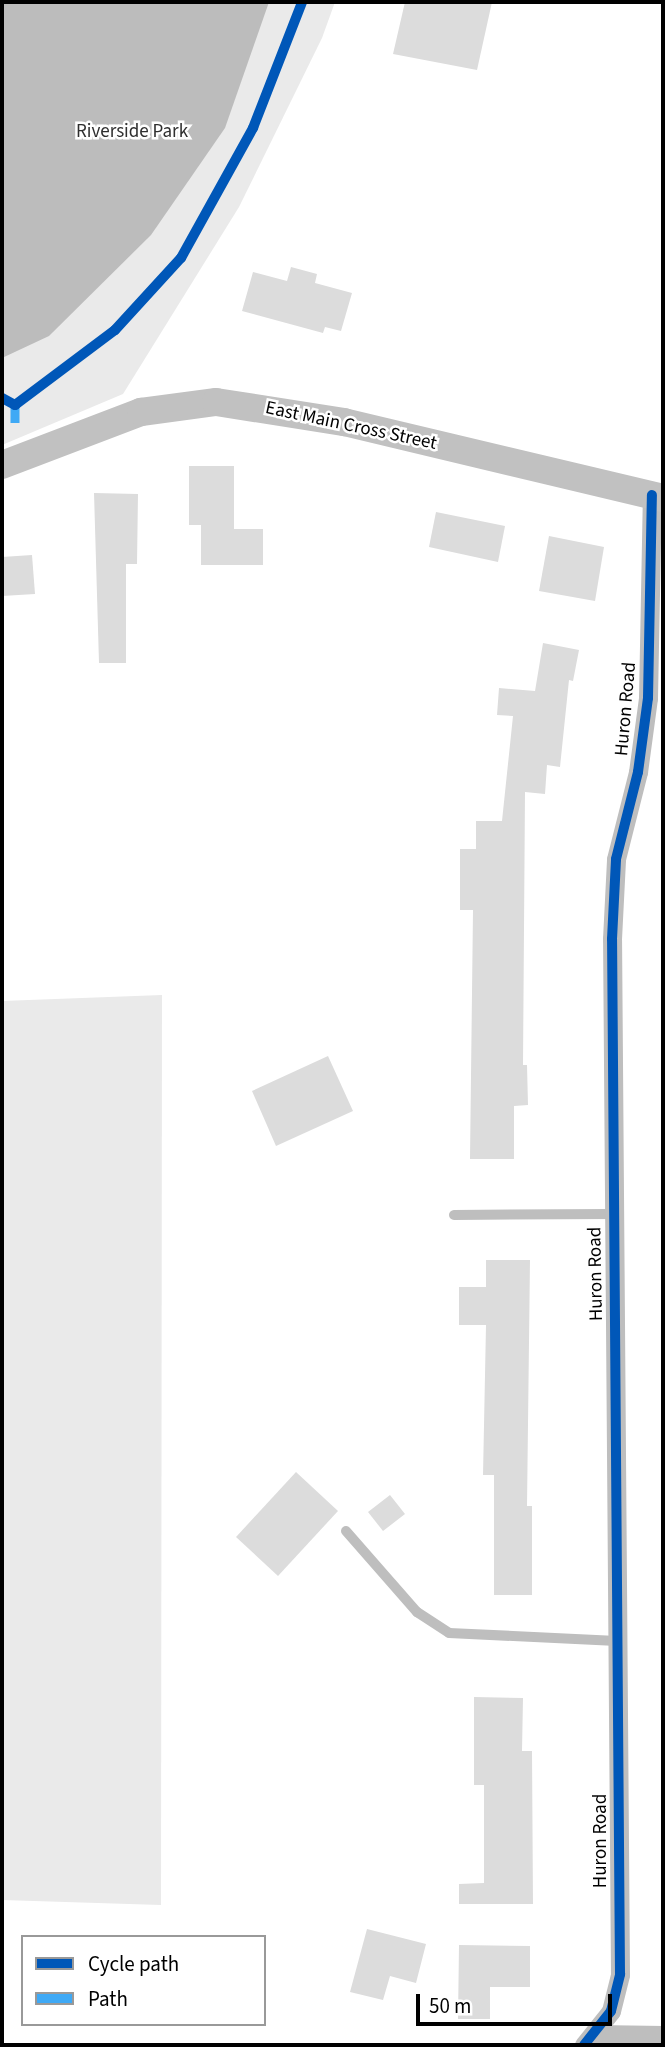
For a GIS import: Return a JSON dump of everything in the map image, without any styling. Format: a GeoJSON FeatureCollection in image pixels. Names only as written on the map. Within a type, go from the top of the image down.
{"type":"FeatureCollection","features":[{"type":"Feature","properties":{"kind":"main road","name":"East Main Cross Street"},"geometry":{"type":"LineString","coordinates":[[2,465],[141,412],[216,402],[300,412],[657,497]]}},
{"type":"Feature","properties":{"kind":"street","name":"Huron Road"},"geometry":{"type":"LineString","coordinates":[[590,2040],[611,2011],[620,1974],[612,1214],[616,859],[638,772],[648,698],[657,497]]}},
{"type":"Feature","properties":{"kind":"street"},"geometry":{"type":"LineString","coordinates":[[590,2040],[663,2035]]}},
{"type":"Feature","properties":{"kind":"lane"},"geometry":{"type":"LineString","coordinates":[[454,1215],[612,1214]]}},
{"type":"Feature","properties":{"kind":"lane"},"geometry":{"type":"LineString","coordinates":[[346,1531],[417,1612],[449,1633],[617,1641]]}},
{"type":"Feature","properties":{"kind":"green space","name":"Riverside Park"},"geometry":{"type":"Polygon","coordinates":[[[2,2],[335,2],[322,38],[239,207],[123,394],[2,445],[2,2]]]}},
{"type":"Feature","properties":{"kind":"green space"},"geometry":{"type":"Polygon","coordinates":[[[162,995],[161,1905],[2,1900],[2,1001],[162,995]]]}},
{"type":"Feature","properties":{"kind":"shaded area","name":"Riverside Park"},"geometry":{"type":"Polygon","coordinates":[[[2,2],[269,2],[225,128],[151,235],[49,336],[2,358],[2,2]]]}},
{"type":"Feature","properties":{"kind":"building"},"geometry":{"type":"Polygon","coordinates":[[[405,2],[492,2],[477,70],[393,54],[405,2]]]}},
{"type":"Feature","properties":{"kind":"building"},"geometry":{"type":"Polygon","coordinates":[[[291,267],[317,274],[315,283],[352,293],[341,331],[325,327],[323,333],[242,311],[253,272],[287,281],[291,267]]]}},
{"type":"Feature","properties":{"kind":"building"},"geometry":{"type":"Polygon","coordinates":[[[189,466],[234,466],[234,529],[263,529],[263,565],[201,565],[201,525],[189,525],[189,466]]]}},
{"type":"Feature","properties":{"kind":"building"},"geometry":{"type":"Polygon","coordinates":[[[94,493],[138,494],[137,564],[126,564],[126,663],[99,663],[94,493]]]}},
{"type":"Feature","properties":{"kind":"building"},"geometry":{"type":"Polygon","coordinates":[[[436,512],[505,526],[498,562],[429,547],[436,512]]]}},
{"type":"Feature","properties":{"kind":"building"},"geometry":{"type":"Polygon","coordinates":[[[549,536],[604,547],[595,601],[539,591],[549,536]]]}},
{"type":"Feature","properties":{"kind":"building"},"geometry":{"type":"Polygon","coordinates":[[[32,555],[35,594],[2,596],[2,557],[32,555]]]}},
{"type":"Feature","properties":{"kind":"building"},"geometry":{"type":"Polygon","coordinates":[[[543,643],[579,650],[573,681],[569,680],[560,767],[547,765],[545,794],[525,792],[523,1065],[527,1065],[528,1105],[514,1106],[514,1159],[470,1159],[473,910],[460,910],[460,849],[476,849],[476,821],[502,821],[513,716],[497,715],[499,688],[535,691],[543,643]]]}},
{"type":"Feature","properties":{"kind":"building"},"geometry":{"type":"Polygon","coordinates":[[[328,1056],[353,1111],[276,1146],[252,1091],[328,1056]]]}},
{"type":"Feature","properties":{"kind":"building"},"geometry":{"type":"Polygon","coordinates":[[[486,1260],[530,1260],[527,1506],[532,1506],[532,1595],[494,1595],[494,1475],[483,1475],[486,1325],[459,1325],[459,1287],[486,1287],[486,1260]]]}},
{"type":"Feature","properties":{"kind":"building"},"geometry":{"type":"Polygon","coordinates":[[[296,1472],[338,1511],[278,1576],[236,1537],[296,1472]]]}},
{"type":"Feature","properties":{"kind":"building"},"geometry":{"type":"Polygon","coordinates":[[[390,1495],[405,1514],[383,1531],[368,1512],[390,1495]]]}},
{"type":"Feature","properties":{"kind":"building"},"geometry":{"type":"Polygon","coordinates":[[[474,1697],[523,1698],[522,1751],[532,1751],[533,1904],[459,1904],[459,1884],[484,1883],[484,1785],[474,1785],[474,1697]]]}},
{"type":"Feature","properties":{"kind":"building"},"geometry":{"type":"Polygon","coordinates":[[[367,1929],[426,1944],[416,1983],[390,1976],[383,2000],[350,1992],[367,1929]]]}},
{"type":"Feature","properties":{"kind":"building"},"geometry":{"type":"Polygon","coordinates":[[[459,1945],[530,1946],[530,1987],[490,1987],[490,2019],[458,2019],[459,1945]]]}},
{"type":"Feature","properties":{"kind":"marked path"},"geometry":{"type":"LineString","coordinates":[[15,405],[15,425]]}},
{"type":"Feature","properties":{"kind":"cycle path"},"geometry":{"type":"LineString","coordinates":[[2,398],[15,405],[115,330],[181,258],[253,128],[302,2]]}},
{"type":"Feature","properties":{"kind":"cycle path"},"geometry":{"type":"LineString","coordinates":[[584,2045],[611,2011],[620,1974],[612,939],[616,859],[638,772],[648,698],[652,495]]}}]}
